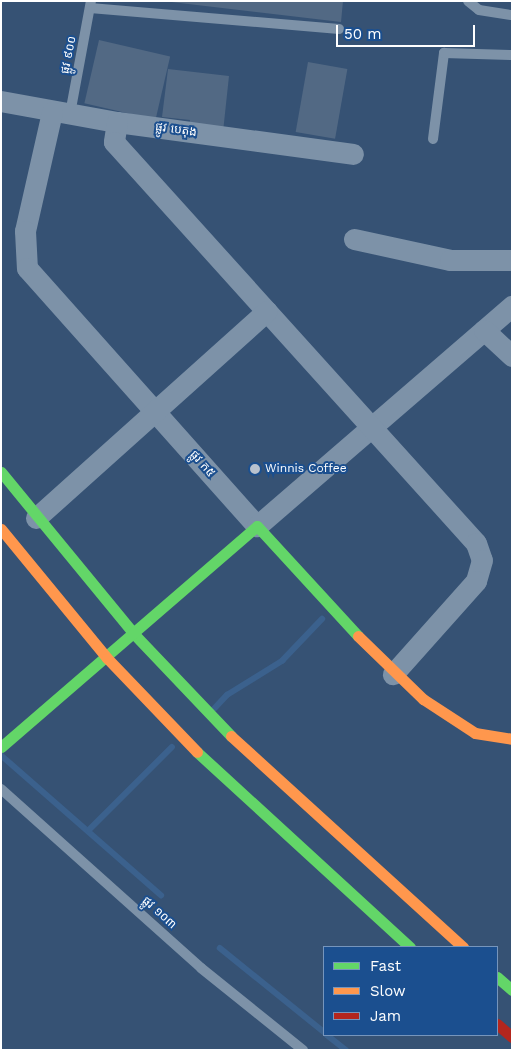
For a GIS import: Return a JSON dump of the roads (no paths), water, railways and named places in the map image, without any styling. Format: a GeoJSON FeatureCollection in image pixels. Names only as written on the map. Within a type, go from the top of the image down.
{"type":"FeatureCollection","features":[{"type":"Feature","properties":{"kind":"street","name":"ផ្លូវ បេតុង"},"geometry":{"type":"LineString","coordinates":[[1,101],[117,122],[353,154]]}},
{"type":"Feature","properties":{"kind":"street","name":"ផ្លូវ ក៥"},"geometry":{"type":"LineString","coordinates":[[61,113],[25,231],[27,268],[257,526],[393,674],[443,715],[475,733],[512,739]]}},
{"type":"Feature","properties":{"kind":"street"},"geometry":{"type":"LineString","coordinates":[[117,122],[114,142],[267,311],[373,424],[476,543],[482,560],[476,581],[393,674]]}},
{"type":"Feature","properties":{"kind":"street"},"geometry":{"type":"LineString","coordinates":[[354,239],[450,260],[512,260]]}},
{"type":"Feature","properties":{"kind":"street"},"geometry":{"type":"LineString","coordinates":[[6,736],[107,658],[373,424],[512,306]]}},
{"type":"Feature","properties":{"kind":"street"},"geometry":{"type":"LineString","coordinates":[[36,518],[267,311]]}},
{"type":"Feature","properties":{"kind":"street"},"geometry":{"type":"LineString","coordinates":[[484,330],[512,356]]}},
{"type":"Feature","properties":{"kind":"street"},"geometry":{"type":"LineString","coordinates":[[1,472],[36,518],[134,634],[313,814],[462,946]]}},
{"type":"Feature","properties":{"kind":"street"},"geometry":{"type":"LineString","coordinates":[[1,529],[107,658],[285,837],[409,946]]}},
{"type":"Feature","properties":{"kind":"street"},"geometry":{"type":"LineString","coordinates":[[498,978],[512,990]]}},
{"type":"Feature","properties":{"kind":"street"},"geometry":{"type":"LineString","coordinates":[[498,1025],[512,1037]]}},
{"type":"Feature","properties":{"kind":"lane"},"geometry":{"type":"LineString","coordinates":[[468,1],[479,10],[512,15]]}},
{"type":"Feature","properties":{"kind":"lane"},"geometry":{"type":"LineString","coordinates":[[90,5],[338,29]]}},
{"type":"Feature","properties":{"kind":"lane","name":"ផ្លូវ ៩០០"},"geometry":{"type":"LineString","coordinates":[[61,113],[90,5]]}},
{"type":"Feature","properties":{"kind":"lane"},"geometry":{"type":"LineString","coordinates":[[433,138],[444,53],[512,55]]}},
{"type":"Feature","properties":{"kind":"lane","name":"ផ្លូវ ១០៣"},"geometry":{"type":"LineString","coordinates":[[1,789],[201,968],[303,1050]]}},
{"type":"Feature","properties":{"kind":"waterway"},"geometry":{"type":"LineString","coordinates":[[214,709],[227,695],[282,661],[322,619]]}},
{"type":"Feature","properties":{"kind":"waterway"},"geometry":{"type":"LineString","coordinates":[[89,830],[172,747]]}},
{"type":"Feature","properties":{"kind":"waterway"},"geometry":{"type":"LineString","coordinates":[[1,755],[161,895]]}},
{"type":"Feature","properties":{"kind":"waterway"},"geometry":{"type":"LineString","coordinates":[[220,948],[323,1031]]}},
{"type":"Feature","properties":{"kind":"waterway"},"geometry":{"type":"LineString","coordinates":[[328,1036],[346,1050]]}},
{"type":"Feature","properties":{"kind":"place","name":"Winnis Coffee"},"geometry":{"type":"Point","coordinates":[255,469]}}]}
